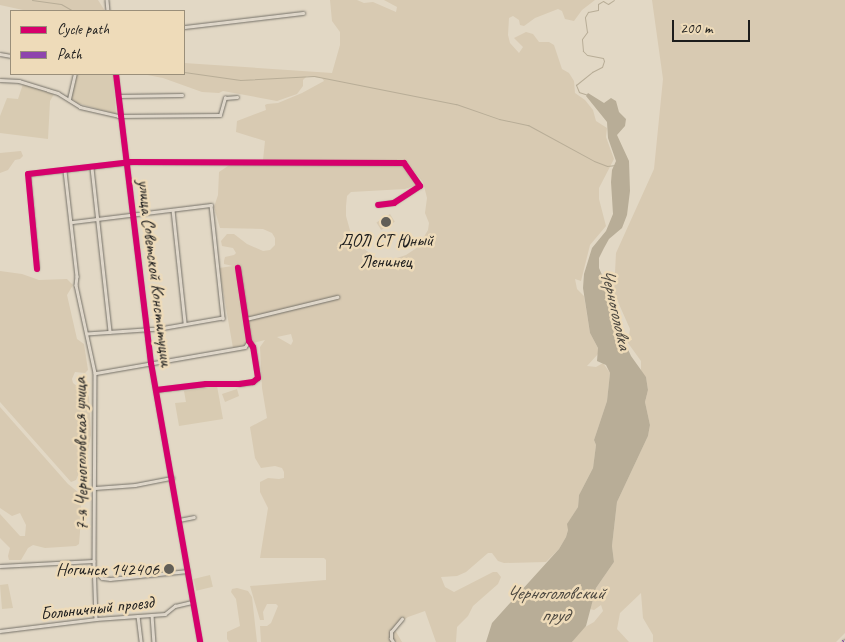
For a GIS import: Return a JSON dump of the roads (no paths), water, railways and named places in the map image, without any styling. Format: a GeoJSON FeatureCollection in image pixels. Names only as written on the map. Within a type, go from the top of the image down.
{"type":"FeatureCollection","features":[{"type":"Feature","properties":{"kind":"street"},"geometry":{"type":"LineString","coordinates":[[185,27],[302,13]]}},
{"type":"Feature","properties":{"kind":"street"},"geometry":{"type":"LineString","coordinates":[[69,100],[75,75]]}},
{"type":"Feature","properties":{"kind":"street","name":"улица Советской Конституции"},"geometry":{"type":"LineString","coordinates":[[116,75],[151,363],[200,642]]}},
{"type":"Feature","properties":{"kind":"street"},"geometry":{"type":"LineString","coordinates":[[0,80],[19,81],[58,93],[80,107],[110,115],[220,115],[224,98],[237,97]]}},
{"type":"Feature","properties":{"kind":"street"},"geometry":{"type":"LineString","coordinates":[[119,96],[182,95]]}},
{"type":"Feature","properties":{"kind":"street"},"geometry":{"type":"LineString","coordinates":[[37,269],[28,174],[126,163],[215,160],[404,163],[420,186],[394,203],[378,205]]}},
{"type":"Feature","properties":{"kind":"street"},"geometry":{"type":"LineString","coordinates":[[92,168],[110,332]]}},
{"type":"Feature","properties":{"kind":"street","name":"7-я Черноголовская улица"},"geometry":{"type":"LineString","coordinates":[[65,171],[72,222],[76,285],[95,374],[94,561],[96,572],[96,619]]}},
{"type":"Feature","properties":{"kind":"street"},"geometry":{"type":"LineString","coordinates":[[72,222],[132,213],[211,205],[224,315],[221,319],[147,329],[87,334]]}},
{"type":"Feature","properties":{"kind":"street"},"geometry":{"type":"LineString","coordinates":[[173,210],[186,324]]}},
{"type":"Feature","properties":{"kind":"street"},"geometry":{"type":"LineString","coordinates":[[156,390],[186,385],[239,384],[256,381],[258,376],[253,347],[249,341],[238,268]]}},
{"type":"Feature","properties":{"kind":"street"},"geometry":{"type":"LineString","coordinates":[[246,319],[337,297]]}},
{"type":"Feature","properties":{"kind":"street"},"geometry":{"type":"LineString","coordinates":[[95,374],[245,347],[249,341]]}},
{"type":"Feature","properties":{"kind":"street"},"geometry":{"type":"LineString","coordinates":[[94,488],[135,485],[172,478]]}},
{"type":"Feature","properties":{"kind":"street"},"geometry":{"type":"LineString","coordinates":[[179,520],[194,517]]}},
{"type":"Feature","properties":{"kind":"street"},"geometry":{"type":"LineString","coordinates":[[0,566],[94,561]]}},
{"type":"Feature","properties":{"kind":"street"},"geometry":{"type":"LineString","coordinates":[[96,572],[102,578],[110,579],[188,571]]}},
{"type":"Feature","properties":{"kind":"street","name":"Больничный проезд"},"geometry":{"type":"LineString","coordinates":[[0,632],[96,619],[165,614],[176,606],[193,602]]}},
{"type":"Feature","properties":{"kind":"street"},"geometry":{"type":"LineString","coordinates":[[152,615],[154,642]]}},
{"type":"Feature","properties":{"kind":"street"},"geometry":{"type":"LineString","coordinates":[[138,616],[141,642]]}},
{"type":"Feature","properties":{"kind":"street"},"geometry":{"type":"LineString","coordinates":[[393,642],[391,632],[402,619]]}},
{"type":"Feature","properties":{"kind":"water","name":"Черноголовский пруд"},"geometry":{"type":"Polygon","coordinates":[[[588,93],[604,103],[611,98],[616,101],[619,112],[626,119],[625,126],[617,135],[629,161],[630,191],[627,215],[622,228],[609,239],[604,248],[599,258],[599,268],[612,298],[620,332],[631,356],[646,377],[648,390],[645,402],[650,425],[648,436],[617,502],[612,546],[614,562],[596,588],[586,626],[572,642],[486,642],[492,623],[559,549],[566,537],[567,524],[578,507],[579,495],[593,468],[596,445],[594,440],[607,401],[610,373],[606,365],[597,361],[598,348],[590,333],[583,288],[584,274],[592,248],[606,231],[613,214],[611,182],[612,170],[616,161],[608,138],[607,122],[586,96],[588,93]]]}},
{"type":"Feature","properties":{"kind":"waterway"},"geometry":{"type":"LineString","coordinates":[[32,0],[61,4],[71,10]]}},
{"type":"Feature","properties":{"kind":"waterway","name":"Черноголовка"},"geometry":{"type":"LineString","coordinates":[[588,95],[579,92],[576,85],[592,72],[602,67],[604,61],[603,58],[587,55],[583,51],[582,39],[587,32],[585,17],[588,12],[598,10],[598,4],[603,1],[608,4],[614,0]]}},
{"type":"Feature","properties":{"kind":"waterway"},"geometry":{"type":"LineString","coordinates":[[185,72],[240,80],[314,76],[456,104],[499,119],[528,125],[594,161],[607,166],[616,165]]}},
{"type":"Feature","properties":{"kind":"place","name":"ДОЛ СТ Юный Ленинец"},"geometry":{"type":"Point","coordinates":[386,222]}},
{"type":"Feature","properties":{"kind":"place","name":"Ногинск 142406"},"geometry":{"type":"Point","coordinates":[169,569]}}]}
